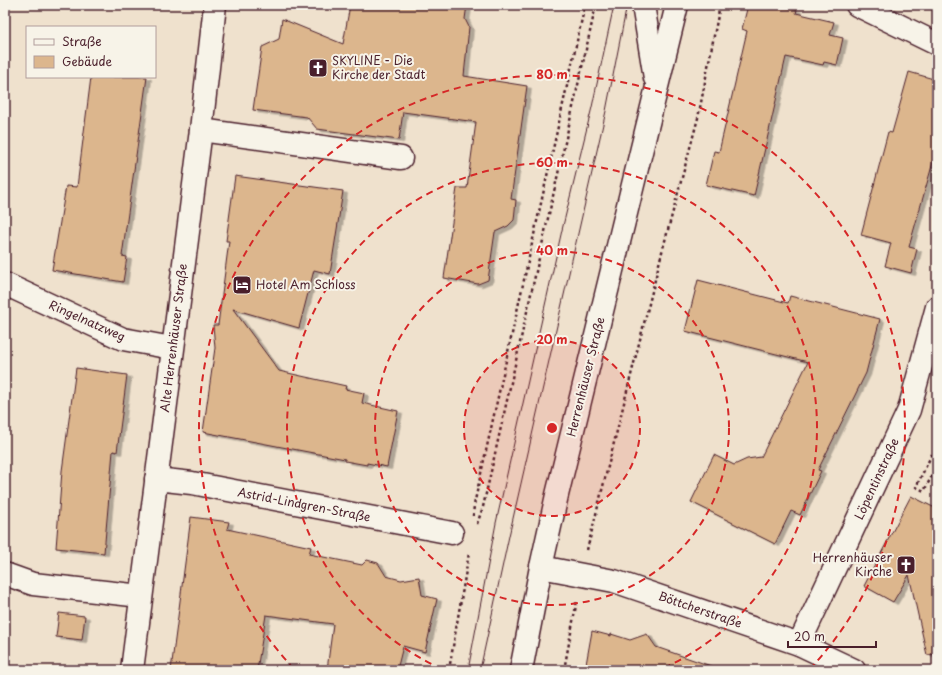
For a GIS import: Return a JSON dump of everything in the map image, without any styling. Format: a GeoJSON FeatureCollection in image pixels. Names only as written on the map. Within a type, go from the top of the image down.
{"type":"FeatureCollection","features":[{"type":"Feature","properties":{"kind":"street","name":"Alte Herrenhäuser Straße"},"geometry":{"type":"LineString","coordinates":[[132,670],[201,130],[215,5]]}},
{"type":"Feature","properties":{"kind":"street","name":"Herrenhäuser Straße"},"geometry":{"type":"LineString","coordinates":[[643,5],[656,85]]}},
{"type":"Feature","properties":{"kind":"street","name":"Herrenhäuser Straße"},"geometry":{"type":"LineString","coordinates":[[521,670],[557,495],[656,85],[677,5]]}},
{"type":"Feature","properties":{"kind":"street"},"geometry":{"type":"LineString","coordinates":[[857,6],[937,44]]}},
{"type":"Feature","properties":{"kind":"street"},"geometry":{"type":"LineString","coordinates":[[201,130],[401,158]]}},
{"type":"Feature","properties":{"kind":"street","name":"Ringelnatzweg"},"geometry":{"type":"LineString","coordinates":[[5,284],[123,339],[172,348]]}},
{"type":"Feature","properties":{"kind":"street","name":"Löpentinstraße"},"geometry":{"type":"LineString","coordinates":[[799,644],[929,367],[937,307]]}},
{"type":"Feature","properties":{"kind":"street","name":"Astrid-Lindgren-Straße"},"geometry":{"type":"LineString","coordinates":[[156,479],[192,483],[452,534]]}},
{"type":"Feature","properties":{"kind":"street","name":"Böttcherstraße"},"geometry":{"type":"LineString","coordinates":[[541,568],[614,581],[799,644],[854,670]]}},
{"type":"Feature","properties":{"kind":"street"},"geometry":{"type":"LineString","coordinates":[[5,574],[33,584],[141,596]]}},
{"type":"Feature","properties":{"kind":"path"},"geometry":{"type":"LineString","coordinates":[[473,521],[474,506],[585,5]]}},
{"type":"Feature","properties":{"kind":"path"},"geometry":{"type":"LineString","coordinates":[[475,530],[483,508],[596,5]]}},
{"type":"Feature","properties":{"kind":"path"},"geometry":{"type":"LineString","coordinates":[[564,670],[590,535],[698,118],[720,5]]}},
{"type":"Feature","properties":{"kind":"path"},"geometry":{"type":"LineString","coordinates":[[932,454],[916,487],[924,491],[937,466]]}},
{"type":"Feature","properties":{"kind":"path"},"geometry":{"type":"LineString","coordinates":[[449,670],[470,553]]}},
{"type":"Feature","properties":{"kind":"building"},"geometry":{"type":"Polygon","coordinates":[[[350,5],[467,5],[465,19],[469,27],[464,76],[527,86],[511,199],[516,200],[514,220],[508,226],[495,232],[488,280],[478,284],[444,278],[457,188],[467,188],[476,122],[403,112],[399,140],[317,129],[307,117],[253,110],[262,47],[279,39],[282,19],[343,44],[350,5]]]}},
{"type":"Feature","properties":{"kind":"building"},"geometry":{"type":"Polygon","coordinates":[[[748,5],[777,5],[797,10],[796,13],[834,22],[830,35],[843,38],[837,65],[824,62],[823,65],[786,57],[754,196],[706,185],[714,151],[719,152],[747,31],[742,29],[748,5]]]}},
{"type":"Feature","properties":{"kind":"building"},"geometry":{"type":"Polygon","coordinates":[[[909,72],[937,80],[937,148],[909,247],[917,249],[911,273],[885,266],[891,243],[861,235],[888,132],[892,133],[909,72]]]}},
{"type":"Feature","properties":{"kind":"building"},"geometry":{"type":"Polygon","coordinates":[[[91,78],[147,78],[122,256],[127,257],[123,282],[52,270],[66,186],[77,187],[91,78]]]}},
{"type":"Feature","properties":{"kind":"building"},"geometry":{"type":"Polygon","coordinates":[[[235,176],[343,191],[330,274],[314,270],[299,328],[233,309],[279,371],[346,386],[345,389],[364,393],[362,403],[398,411],[387,467],[345,461],[345,459],[203,432],[215,348],[213,325],[218,325],[229,241],[226,241],[235,176]]]}},
{"type":"Feature","properties":{"kind":"building"},"geometry":{"type":"Polygon","coordinates":[[[698,280],[788,303],[790,296],[880,319],[866,373],[818,470],[821,471],[800,515],[791,511],[775,544],[691,502],[714,455],[734,465],[747,459],[761,457],[808,362],[685,331],[698,280]]]}},
{"type":"Feature","properties":{"kind":"building"},"geometry":{"type":"Polygon","coordinates":[[[76,368],[127,375],[117,452],[113,451],[104,553],[56,548],[62,471],[76,368]]]}},
{"type":"Feature","properties":{"kind":"building","name":"Herrenhäuser Kirche"},"geometry":{"type":"Polygon","coordinates":[[[911,496],[937,509],[937,654],[927,655],[909,575],[893,602],[864,586],[911,496]]]}},
{"type":"Feature","properties":{"kind":"building"},"geometry":{"type":"Polygon","coordinates":[[[191,517],[229,522],[227,529],[311,547],[309,554],[362,565],[367,560],[378,563],[386,576],[401,580],[419,577],[422,595],[437,599],[425,652],[403,646],[397,670],[327,670],[333,624],[266,615],[257,670],[171,670],[191,517]]]}},
{"type":"Feature","properties":{"kind":"building"},"geometry":{"type":"Polygon","coordinates":[[[59,613],[85,616],[82,640],[56,637],[59,613]]]}},
{"type":"Feature","properties":{"kind":"building"},"geometry":{"type":"Polygon","coordinates":[[[592,631],[611,636],[611,634],[630,640],[647,634],[656,647],[711,666],[711,670],[585,670],[592,631]]]}},
{"type":"Feature","properties":{"kind":"tram line"},"geometry":{"type":"LineString","coordinates":[[468,670],[496,523],[562,230],[592,107],[614,5]]}},
{"type":"Feature","properties":{"kind":"tram line"},"geometry":{"type":"LineString","coordinates":[[480,670],[606,111],[627,5]]}},
{"type":"Feature","properties":{"kind":"place","name":"SKYLINE - Die Kirche der Stadt"},"geometry":{"type":"Point","coordinates":[318,68]}},
{"type":"Feature","properties":{"kind":"place","name":"Hotel Am Schloss"},"geometry":{"type":"Point","coordinates":[242,285]}},
{"type":"Feature","properties":{"kind":"place","name":"Herrenhäuser Kirche"},"geometry":{"type":"Point","coordinates":[906,565]}}]}
